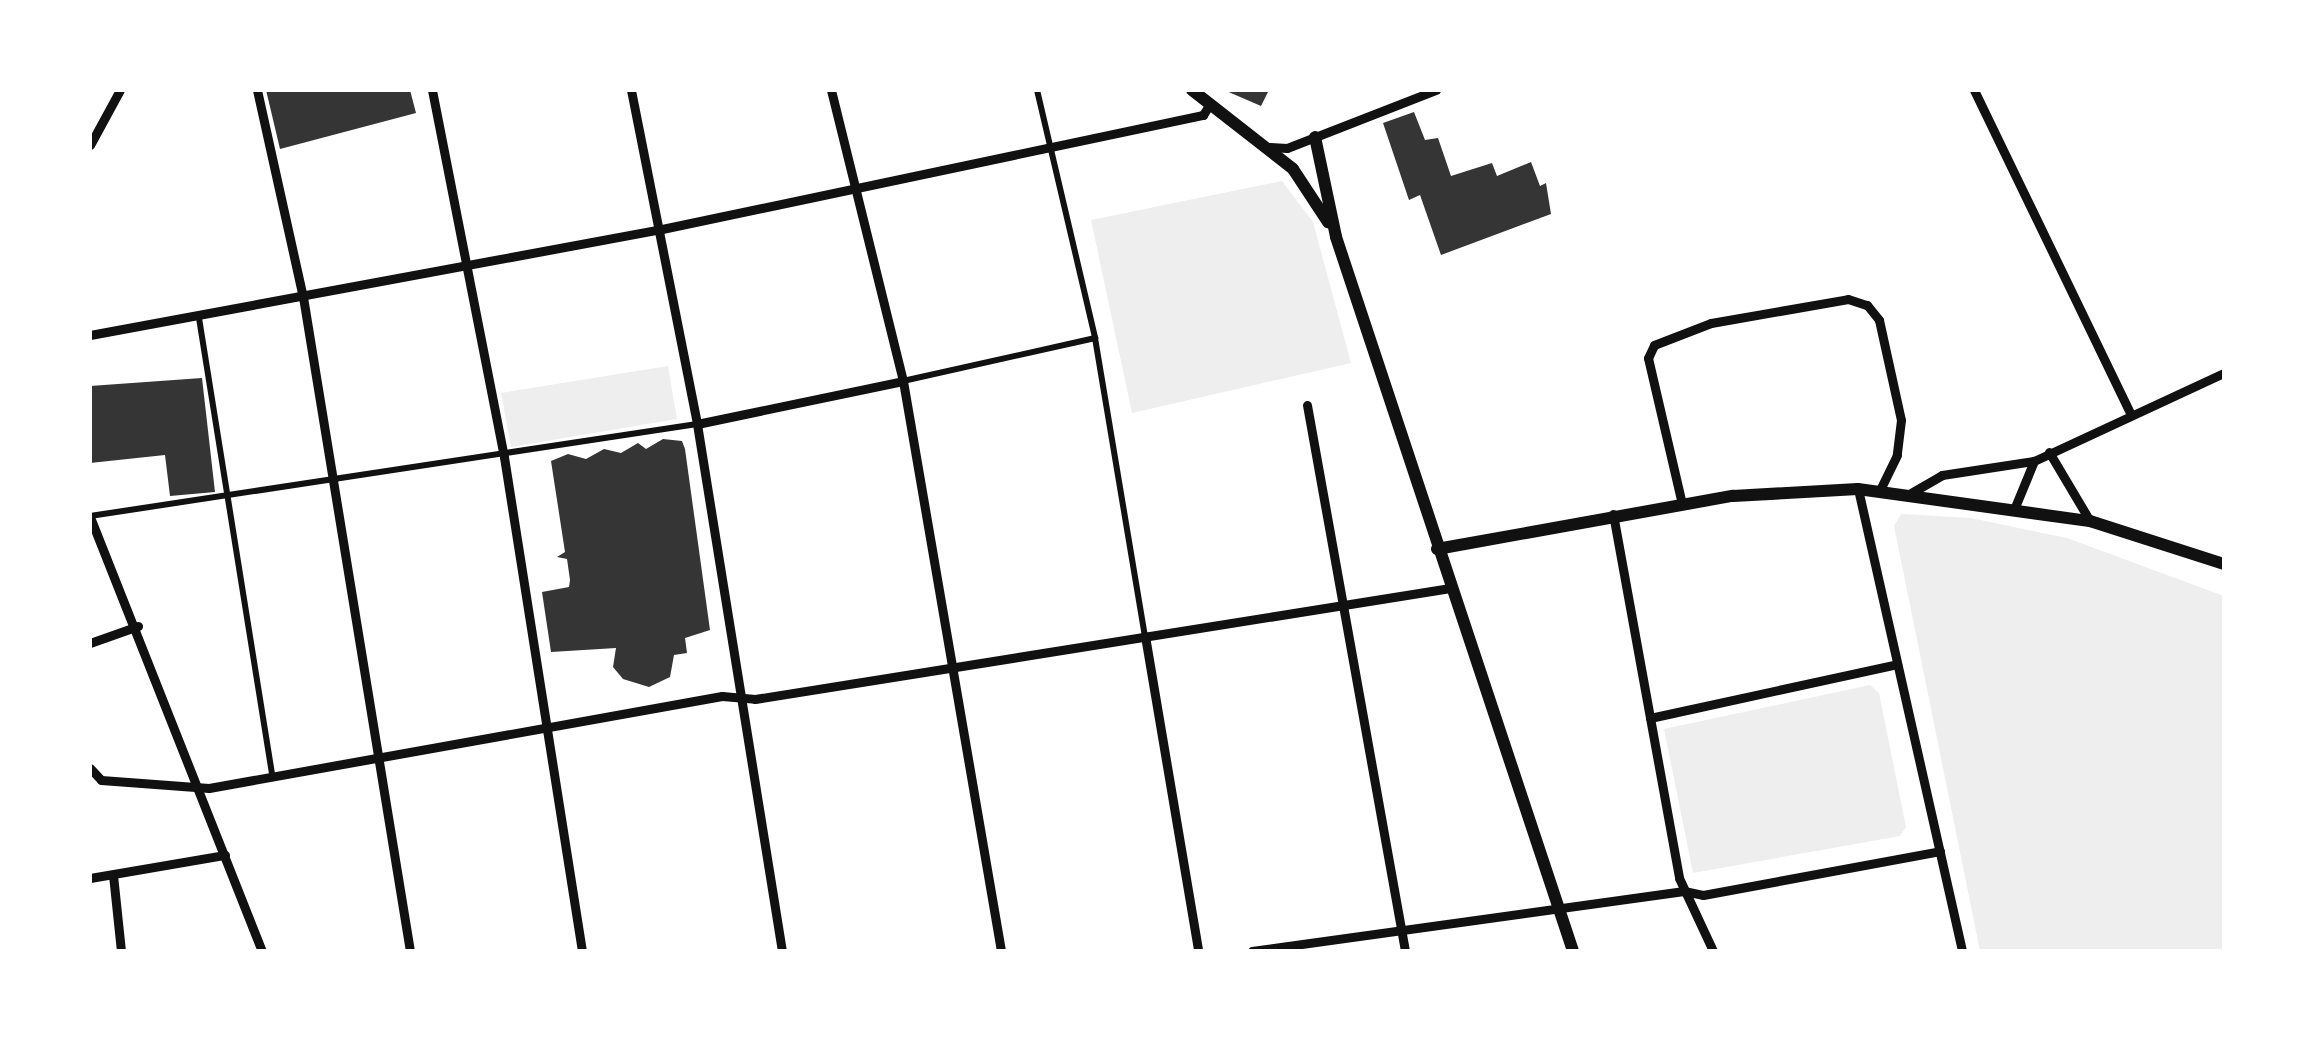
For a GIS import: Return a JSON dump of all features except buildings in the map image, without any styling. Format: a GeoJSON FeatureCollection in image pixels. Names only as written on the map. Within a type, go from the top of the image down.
{"type":"FeatureCollection","features":[{"type":"Feature","properties":{"kind":"main road"},"geometry":{"type":"LineString","coordinates":[[1192,90],[1268,147],[1305,183],[1336,237]]}},
{"type":"Feature","properties":{"kind":"main road"},"geometry":{"type":"LineString","coordinates":[[1315,136],[1336,237],[1573,951]]}},
{"type":"Feature","properties":{"kind":"main road"},"geometry":{"type":"LineString","coordinates":[[1437,548],[1682,504],[1858,489],[2016,507],[2090,520],[2224,564]]}},
{"type":"Feature","properties":{"kind":"street"},"geometry":{"type":"LineString","coordinates":[[90,145],[120,90]]}},
{"type":"Feature","properties":{"kind":"street"},"geometry":{"type":"LineString","coordinates":[[257,90],[303,297],[329,481],[410,951]]}},
{"type":"Feature","properties":{"kind":"street"},"geometry":{"type":"LineString","coordinates":[[432,90],[504,457],[582,951]]}},
{"type":"Feature","properties":{"kind":"street"},"geometry":{"type":"LineString","coordinates":[[631,90],[662,228],[782,951]]}},
{"type":"Feature","properties":{"kind":"street"},"geometry":{"type":"LineString","coordinates":[[831,90],[902,382],[1001,951]]}},
{"type":"Feature","properties":{"kind":"street"},"geometry":{"type":"LineString","coordinates":[[1037,90],[1095,338],[1198,951]]}},
{"type":"Feature","properties":{"kind":"street"},"geometry":{"type":"LineString","coordinates":[[1268,147],[1287,148],[1436,90]]}},
{"type":"Feature","properties":{"kind":"street"},"geometry":{"type":"LineString","coordinates":[[1974,90],[2130,413]]}},
{"type":"Feature","properties":{"kind":"street"},"geometry":{"type":"LineString","coordinates":[[90,335],[468,268],[662,228],[1203,115],[1210,104]]}},
{"type":"Feature","properties":{"kind":"street"},"geometry":{"type":"LineString","coordinates":[[1682,504],[1648,358],[1654,345],[1710,323],[1848,298],[1868,304],[1879,320],[1901,420],[1897,455],[1880,490]]}},
{"type":"Feature","properties":{"kind":"street"},"geometry":{"type":"LineString","coordinates":[[199,318],[223,497],[273,778]]}},
{"type":"Feature","properties":{"kind":"street"},"geometry":{"type":"LineString","coordinates":[[262,951],[138,626],[90,517],[504,457],[696,424],[1095,338]]}},
{"type":"Feature","properties":{"kind":"street"},"geometry":{"type":"LineString","coordinates":[[1911,493],[1942,474],[2034,461],[2224,372]]}},
{"type":"Feature","properties":{"kind":"street"},"geometry":{"type":"LineString","coordinates":[[1307,405],[1404,951]]}},
{"type":"Feature","properties":{"kind":"street"},"geometry":{"type":"LineString","coordinates":[[2049,452],[2090,520]]}},
{"type":"Feature","properties":{"kind":"street"},"geometry":{"type":"LineString","coordinates":[[2016,507],[2034,461]]}},
{"type":"Feature","properties":{"kind":"street"},"geometry":{"type":"LineString","coordinates":[[1858,489],[1962,951]]}},
{"type":"Feature","properties":{"kind":"street"},"geometry":{"type":"LineString","coordinates":[[1614,514],[1684,891],[1713,951]]}},
{"type":"Feature","properties":{"kind":"street"},"geometry":{"type":"LineString","coordinates":[[90,768],[101,780],[195,782],[209,788],[376,754],[548,726],[954,667],[1450,588]]}},
{"type":"Feature","properties":{"kind":"street"},"geometry":{"type":"LineString","coordinates":[[90,644],[138,626]]}},
{"type":"Feature","properties":{"kind":"street"},"geometry":{"type":"LineString","coordinates":[[1650,718],[1897,664]]}},
{"type":"Feature","properties":{"kind":"street"},"geometry":{"type":"LineString","coordinates":[[1252,951],[1684,891],[1703,896],[1940,851]]}},
{"type":"Feature","properties":{"kind":"street"},"geometry":{"type":"LineString","coordinates":[[90,878],[225,856]]}},
{"type":"Feature","properties":{"kind":"street"},"geometry":{"type":"LineString","coordinates":[[113,875],[122,951]]}},
{"type":"Feature","properties":{"kind":"shaded area"},"geometry":{"type":"Polygon","coordinates":[[[1282,181],[1313,222],[1351,363],[1132,413],[1091,220],[1282,181]]]}},
{"type":"Feature","properties":{"kind":"shaded area"},"geometry":{"type":"Polygon","coordinates":[[[668,366],[677,419],[511,447],[501,393],[668,366]]]}},
{"type":"Feature","properties":{"kind":"shaded area"},"geometry":{"type":"Polygon","coordinates":[[[1901,514],[1971,518],[2067,538],[2224,596],[2224,951],[1980,951],[1894,526],[1901,514]]]}},
{"type":"Feature","properties":{"kind":"shaded area"},"geometry":{"type":"Polygon","coordinates":[[[1870,685],[1879,693],[1906,827],[1900,836],[1693,873],[1664,729],[1870,685]]]}}]}
